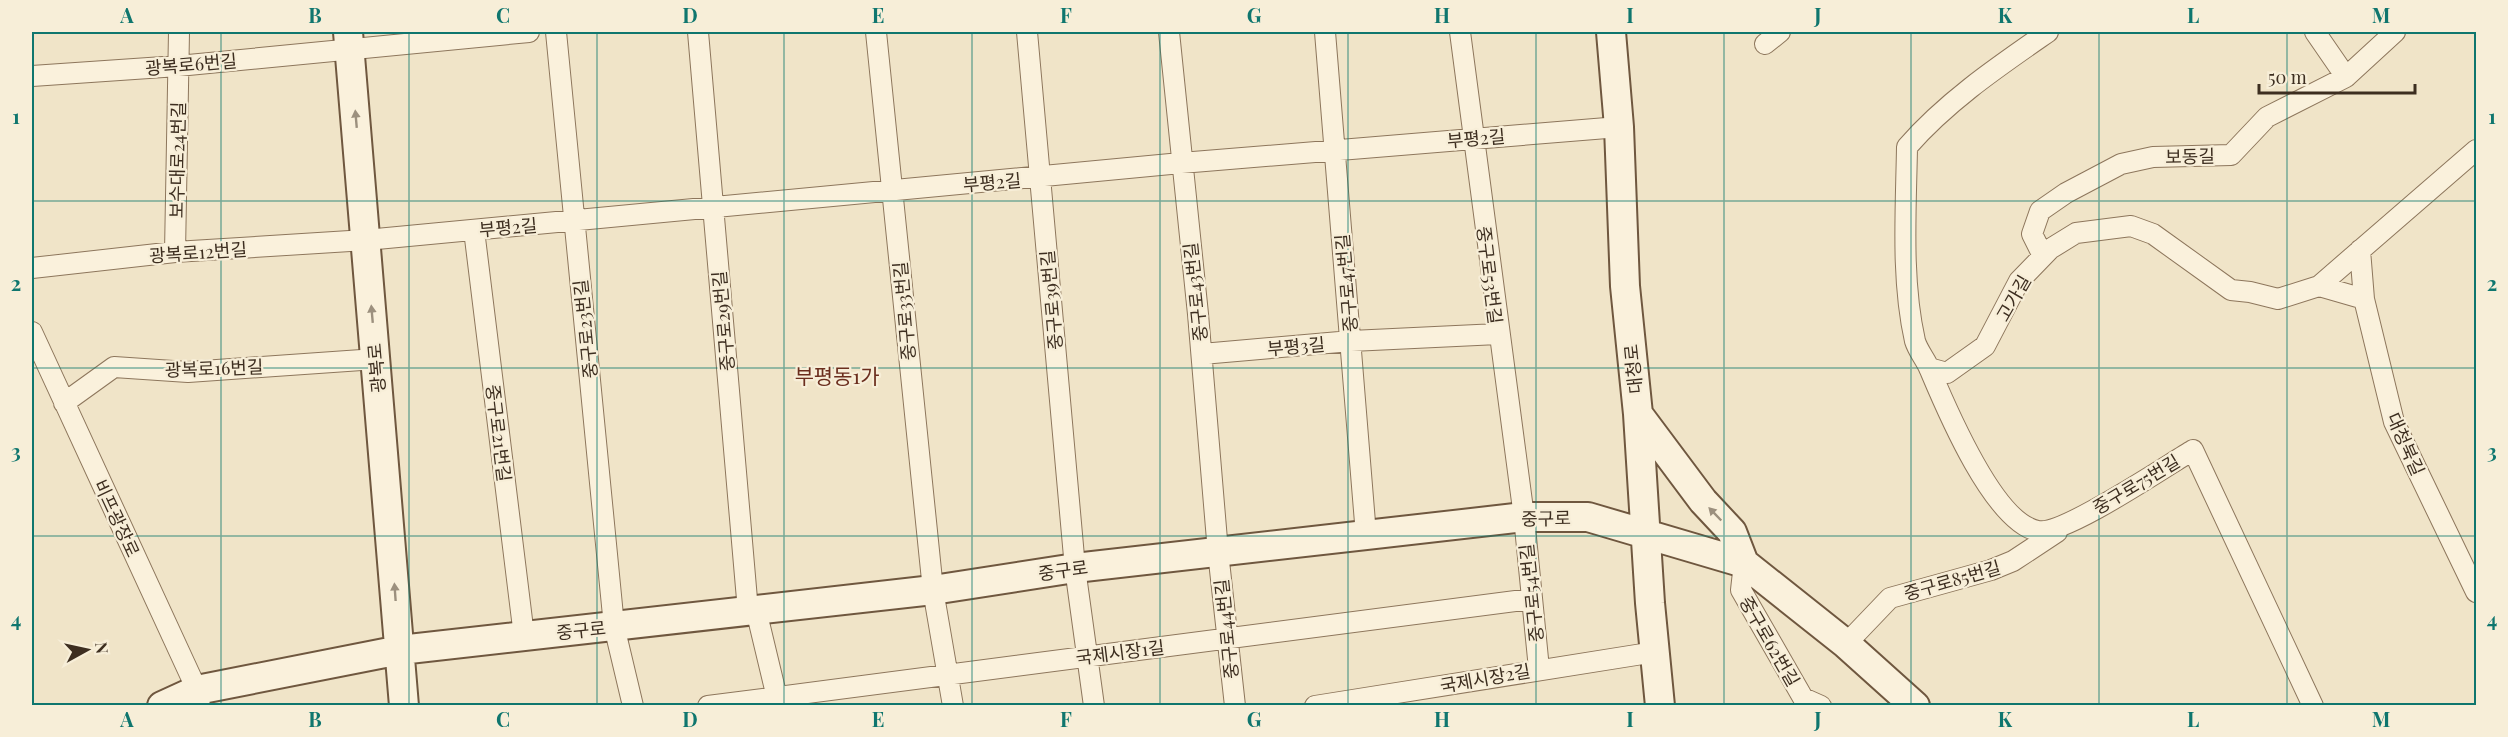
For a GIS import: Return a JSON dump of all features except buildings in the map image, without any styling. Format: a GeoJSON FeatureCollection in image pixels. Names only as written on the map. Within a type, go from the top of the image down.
{"type":"FeatureCollection","features":[{"type":"Feature","properties":{"kind":"main road","name":"대청로"},"geometry":{"type":"LineString","coordinates":[[1611,32],[1619,127],[1624,286],[1638,414],[1654,652],[1660,705]]}},
{"type":"Feature","properties":{"kind":"main road","name":"광복로"},"geometry":{"type":"LineString","coordinates":[[349,40],[404,705]]}},
{"type":"Feature","properties":{"kind":"main road"},"geometry":{"type":"LineString","coordinates":[[1638,414],[1703,501],[1732,532],[1744,563]]}},
{"type":"Feature","properties":{"kind":"main road","name":"중구로"},"geometry":{"type":"LineString","coordinates":[[162,705],[400,650],[933,590],[1076,568],[1524,517],[1588,517],[1744,563],[1846,644],[1915,705]]}},
{"type":"Feature","properties":{"kind":"street","name":"보수대로24번길"},"geometry":{"type":"LineString","coordinates":[[175,252],[179,32]]}},
{"type":"Feature","properties":{"kind":"street","name":"광복로6번길"},"geometry":{"type":"LineString","coordinates":[[32,76],[178,66],[349,40],[529,32]]}},
{"type":"Feature","properties":{"kind":"street","name":"중구로23번길"},"geometry":{"type":"LineString","coordinates":[[556,32],[614,626],[633,705]]}},
{"type":"Feature","properties":{"kind":"street","name":"중구로29번길"},"geometry":{"type":"LineString","coordinates":[[698,32],[752,610],[778,701]]}},
{"type":"Feature","properties":{"kind":"street","name":"중구로33번길"},"geometry":{"type":"LineString","coordinates":[[876,32],[933,590],[953,705]]}},
{"type":"Feature","properties":{"kind":"street","name":"중구로39번길"},"geometry":{"type":"LineString","coordinates":[[1027,32],[1076,568],[1094,705]]}},
{"type":"Feature","properties":{"kind":"street","name":"중구로43번길"},"geometry":{"type":"LineString","coordinates":[[1169,32],[1202,354],[1218,552]]}},
{"type":"Feature","properties":{"kind":"street","name":"중구로47번길"},"geometry":{"type":"LineString","coordinates":[[1325,32],[1366,535]]}},
{"type":"Feature","properties":{"kind":"street","name":"중구로53번길"},"geometry":{"type":"LineString","coordinates":[[1460,32],[1498,334],[1524,517]]}},
{"type":"Feature","properties":{"kind":"street"},"geometry":{"type":"LineString","coordinates":[[1929,368],[1916,344],[1906,262],[1907,147],[1923,128],[1955,101],[2048,32]]}},
{"type":"Feature","properties":{"kind":"street"},"geometry":{"type":"LineString","coordinates":[[2314,32],[2346,77]]}},
{"type":"Feature","properties":{"kind":"street","name":"보동길"},"geometry":{"type":"LineString","coordinates":[[2043,256],[2032,234],[2040,211],[2066,193],[2121,164],[2154,157],[2231,155],[2267,117],[2346,77],[2395,32]]}},
{"type":"Feature","properties":{"kind":"street","name":"부평2길"},"geometry":{"type":"LineString","coordinates":[[366,240],[1181,163],[1619,127]]}},
{"type":"Feature","properties":{"kind":"street","name":"고가길"},"geometry":{"type":"LineString","coordinates":[[1929,368],[1947,373],[1985,346],[2019,281],[2043,256],[2076,232],[2131,226],[2153,234],[2231,290],[2278,299],[2319,286],[2476,150]]}},
{"type":"Feature","properties":{"kind":"street","name":"중구로21번길"},"geometry":{"type":"LineString","coordinates":[[474,230],[524,636]]}},
{"type":"Feature","properties":{"kind":"street","name":"광복로12번길"},"geometry":{"type":"LineString","coordinates":[[32,268],[175,252],[366,240]]}},
{"type":"Feature","properties":{"kind":"street","name":"대청북길"},"geometry":{"type":"LineString","coordinates":[[2360,250],[2364,299],[2394,422],[2476,592]]}},
{"type":"Feature","properties":{"kind":"street"},"geometry":{"type":"LineString","coordinates":[[2319,286],[2364,299]]}},
{"type":"Feature","properties":{"kind":"street","name":"비프광장로"},"geometry":{"type":"LineString","coordinates":[[32,332],[198,698]]}},
{"type":"Feature","properties":{"kind":"street","name":"부평3길"},"geometry":{"type":"LineString","coordinates":[[1202,354],[1351,341],[1498,334]]}},
{"type":"Feature","properties":{"kind":"street","name":"광복로16번길"},"geometry":{"type":"LineString","coordinates":[[64,403],[114,367],[188,372],[376,359]]}},
{"type":"Feature","properties":{"kind":"street","name":"중구로75번길"},"geometry":{"type":"LineString","coordinates":[[1929,368],[1945,409],[1993,493],[2021,526],[2040,532],[2067,525],[2193,450],[2313,705]]}},
{"type":"Feature","properties":{"kind":"street","name":"중구로54번길"},"geometry":{"type":"LineString","coordinates":[[1524,517],[1539,669]]}},
{"type":"Feature","properties":{"kind":"street","name":"중구로85번길"},"geometry":{"type":"LineString","coordinates":[[1846,644],[1890,598],[1991,570],[2013,561],[2067,525]]}},
{"type":"Feature","properties":{"kind":"street","name":"중구로44번길"},"geometry":{"type":"LineString","coordinates":[[1218,552],[1235,705]]}},
{"type":"Feature","properties":{"kind":"street","name":"중구로62번길"},"geometry":{"type":"LineString","coordinates":[[1744,563],[1741,590],[1803,698],[1821,705]]}},
{"type":"Feature","properties":{"kind":"street","name":"국제시장1길"},"geometry":{"type":"LineString","coordinates":[[708,705],[778,701],[948,675],[1531,599]]}},
{"type":"Feature","properties":{"kind":"street","name":"국제시장2길"},"geometry":{"type":"LineString","coordinates":[[1315,705],[1397,700],[1539,669],[1654,652]]}},
{"type":"Feature","properties":{"kind":"district","name":"부평동1가"},"geometry":{"type":"Point","coordinates":[837,375]}}]}
